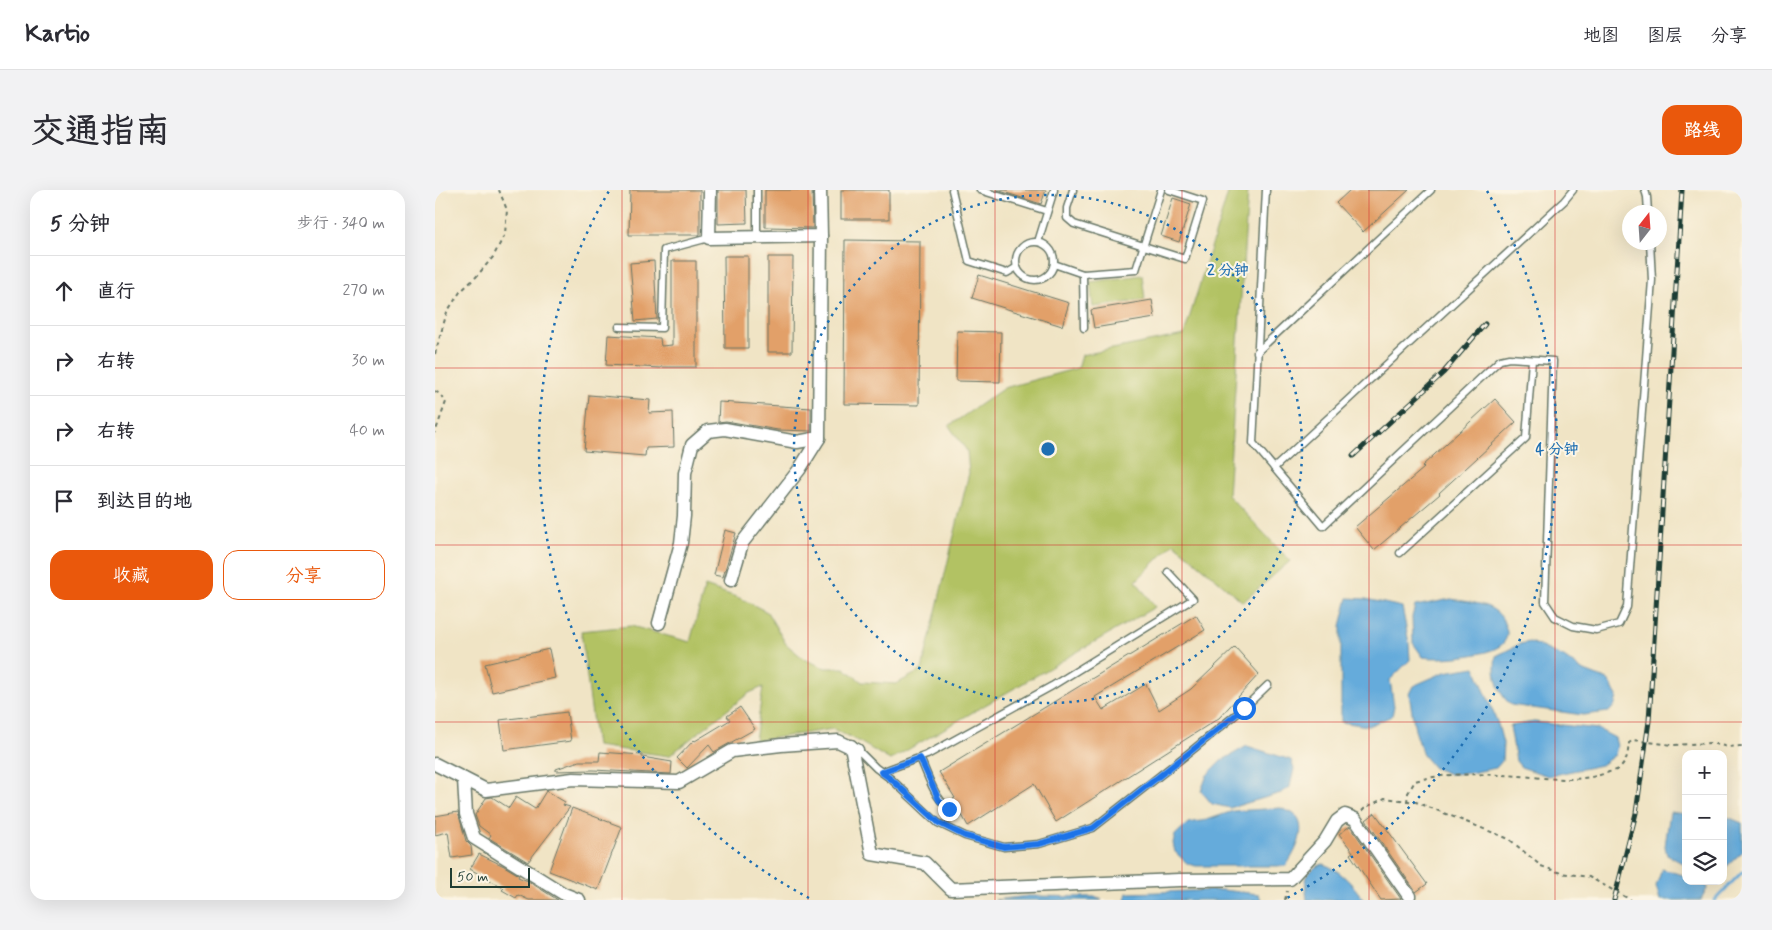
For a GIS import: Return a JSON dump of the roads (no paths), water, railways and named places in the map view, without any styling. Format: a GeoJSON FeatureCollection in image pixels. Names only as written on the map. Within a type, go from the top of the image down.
{"type":"FeatureCollection","features":[{"type":"Feature","properties":{"kind":"street"},"geometry":{"type":"LineString","coordinates":[[710,190],[709,238],[821,236]]}},
{"type":"Feature","properties":{"kind":"street"},"geometry":{"type":"LineString","coordinates":[[731,580],[742,543],[799,470],[819,438],[820,190]]}},
{"type":"Feature","properties":{"kind":"street"},"geometry":{"type":"LineString","coordinates":[[659,623],[681,543],[685,473],[692,445],[708,431],[725,429],[797,442],[819,438]]}},
{"type":"Feature","properties":{"kind":"street"},"geometry":{"type":"LineString","coordinates":[[435,764],[486,790],[573,779],[679,782],[732,751],[838,741],[855,749],[872,854],[925,862],[953,894],[1179,880],[1290,878],[1325,841],[1337,821],[1345,815],[1355,819],[1409,896]]}},
{"type":"Feature","properties":{"kind":"street"},"geometry":{"type":"LineString","coordinates":[[464,779],[465,814],[474,838],[564,894],[579,900]]}},
{"type":"Feature","properties":{"kind":"lane"},"geometry":{"type":"LineString","coordinates":[[757,190],[757,237]]}},
{"type":"Feature","properties":{"kind":"lane"},"geometry":{"type":"LineString","coordinates":[[952,190],[969,261],[1007,273],[1017,267]]}},
{"type":"Feature","properties":{"kind":"lane"},"geometry":{"type":"LineString","coordinates":[[981,190],[1047,211]]}},
{"type":"Feature","properties":{"kind":"lane"},"geometry":{"type":"LineString","coordinates":[[1038,242],[1054,190]]}},
{"type":"Feature","properties":{"kind":"lane"},"geometry":{"type":"LineString","coordinates":[[1073,190],[1067,208],[1067,218],[1069,221],[1185,260],[1203,201],[1169,190]]}},
{"type":"Feature","properties":{"kind":"lane"},"geometry":{"type":"LineString","coordinates":[[1053,264],[1083,274],[1136,270],[1161,190]]}},
{"type":"Feature","properties":{"kind":"lane"},"geometry":{"type":"LineString","coordinates":[[1266,190],[1253,443],[1323,526],[1500,360],[1509,358],[1553,361],[1545,602],[1555,617],[1573,626],[1596,630],[1619,624],[1627,607],[1652,280],[1650,250]]}},
{"type":"Feature","properties":{"kind":"lane"},"geometry":{"type":"LineString","coordinates":[[1257,352],[1431,190]]}},
{"type":"Feature","properties":{"kind":"lane"},"geometry":{"type":"LineString","coordinates":[[1273,468],[1557,208],[1573,190]]}},
{"type":"Feature","properties":{"kind":"lane"},"geometry":{"type":"LineString","coordinates":[[1645,190],[1648,205]]}},
{"type":"Feature","properties":{"kind":"lane"},"geometry":{"type":"LineString","coordinates":[[619,327],[662,328],[664,250],[709,238]]}},
{"type":"Feature","properties":{"kind":"lane"},"geometry":{"type":"LineString","coordinates":[[1038,242],[1047,246],[1053,254],[1053,264],[1049,273],[1041,278],[1031,279],[1022,275],[1017,267],[1016,257],[1020,248],[1028,243],[1038,242]]}},
{"type":"Feature","properties":{"kind":"lane"},"geometry":{"type":"LineString","coordinates":[[1083,274],[1084,328]]}},
{"type":"Feature","properties":{"kind":"lane"},"geometry":{"type":"LineString","coordinates":[[1400,553],[1526,438],[1532,360]]}},
{"type":"Feature","properties":{"kind":"lane"},"geometry":{"type":"LineString","coordinates":[[881,772],[920,758],[1052,686],[1193,599],[1168,572]]}},
{"type":"Feature","properties":{"kind":"lane"},"geometry":{"type":"LineString","coordinates":[[855,749],[939,823],[965,836],[1004,847],[1039,844],[1093,828],[1244,708],[1268,685]]}},
{"type":"Feature","properties":{"kind":"lane"},"geometry":{"type":"LineString","coordinates":[[920,758],[939,800],[955,812]]}},
{"type":"Feature","properties":{"kind":"water"},"geometry":{"type":"Polygon","coordinates":[[[1348,598],[1366,599],[1402,607],[1409,643],[1410,660],[1390,680],[1394,706],[1392,716],[1368,726],[1341,722],[1341,626],[1348,598]]]}},
{"type":"Feature","properties":{"kind":"water"},"geometry":{"type":"Polygon","coordinates":[[[1451,599],[1489,607],[1497,613],[1503,620],[1507,630],[1507,637],[1504,642],[1499,647],[1479,654],[1441,658],[1423,657],[1413,643],[1412,617],[1415,606],[1451,599]]]}},
{"type":"Feature","properties":{"kind":"water"},"geometry":{"type":"Polygon","coordinates":[[[1530,642],[1564,657],[1582,670],[1608,680],[1617,696],[1615,705],[1609,712],[1583,715],[1511,705],[1502,695],[1497,683],[1495,670],[1496,656],[1520,644],[1530,642]]]}},
{"type":"Feature","properties":{"kind":"water"},"geometry":{"type":"Polygon","coordinates":[[[1475,667],[1498,724],[1503,743],[1502,761],[1496,768],[1470,773],[1450,774],[1434,768],[1423,755],[1415,730],[1409,694],[1413,686],[1445,672],[1475,667]]]}},
{"type":"Feature","properties":{"kind":"water"},"geometry":{"type":"Polygon","coordinates":[[[1534,722],[1598,729],[1615,738],[1617,746],[1615,755],[1601,765],[1548,776],[1521,767],[1516,761],[1510,726],[1534,722]]]}},
{"type":"Feature","properties":{"kind":"water"},"geometry":{"type":"Polygon","coordinates":[[[1247,746],[1291,760],[1294,769],[1290,787],[1281,793],[1230,808],[1212,804],[1201,791],[1207,775],[1221,761],[1247,746]]]}},
{"type":"Feature","properties":{"kind":"water"},"geometry":{"type":"Polygon","coordinates":[[[1281,808],[1295,815],[1301,827],[1299,841],[1286,866],[1196,866],[1188,864],[1175,852],[1173,843],[1175,835],[1188,823],[1207,820],[1233,811],[1281,808]]]}},
{"type":"Feature","properties":{"kind":"water"},"geometry":{"type":"Polygon","coordinates":[[[1670,812],[1682,814],[1682,863],[1667,855],[1665,846],[1670,812]]]}},
{"type":"Feature","properties":{"kind":"water"},"geometry":{"type":"Polygon","coordinates":[[[1727,818],[1742,823],[1742,852],[1727,866],[1727,818]]]}},
{"type":"Feature","properties":{"kind":"water"},"geometry":{"type":"Polygon","coordinates":[[[1323,864],[1341,874],[1364,900],[1307,900],[1307,878],[1312,870],[1323,864]]]}},
{"type":"Feature","properties":{"kind":"water"},"geometry":{"type":"Polygon","coordinates":[[[1662,869],[1682,875],[1682,885],[1705,885],[1708,887],[1701,900],[1660,900],[1656,886],[1662,869]]]}},
{"type":"Feature","properties":{"kind":"water"},"geometry":{"type":"Polygon","coordinates":[[[1222,890],[1259,894],[1261,900],[1125,900],[1127,893],[1222,890]]]}},
{"type":"Feature","properties":{"kind":"water"},"geometry":{"type":"Polygon","coordinates":[[[1028,896],[1095,897],[1102,900],[995,900],[1028,896]]]}},
{"type":"Feature","properties":{"kind":"waterway"},"geometry":{"type":"LineString","coordinates":[[1715,900],[1742,872]]}},
{"type":"Feature","properties":{"kind":"railway"},"geometry":{"type":"LineString","coordinates":[[1614,900],[1636,813],[1649,721],[1682,190]]}},
{"type":"Feature","properties":{"kind":"railway"},"geometry":{"type":"LineString","coordinates":[[1353,456],[1443,373],[1485,324]]}}]}
